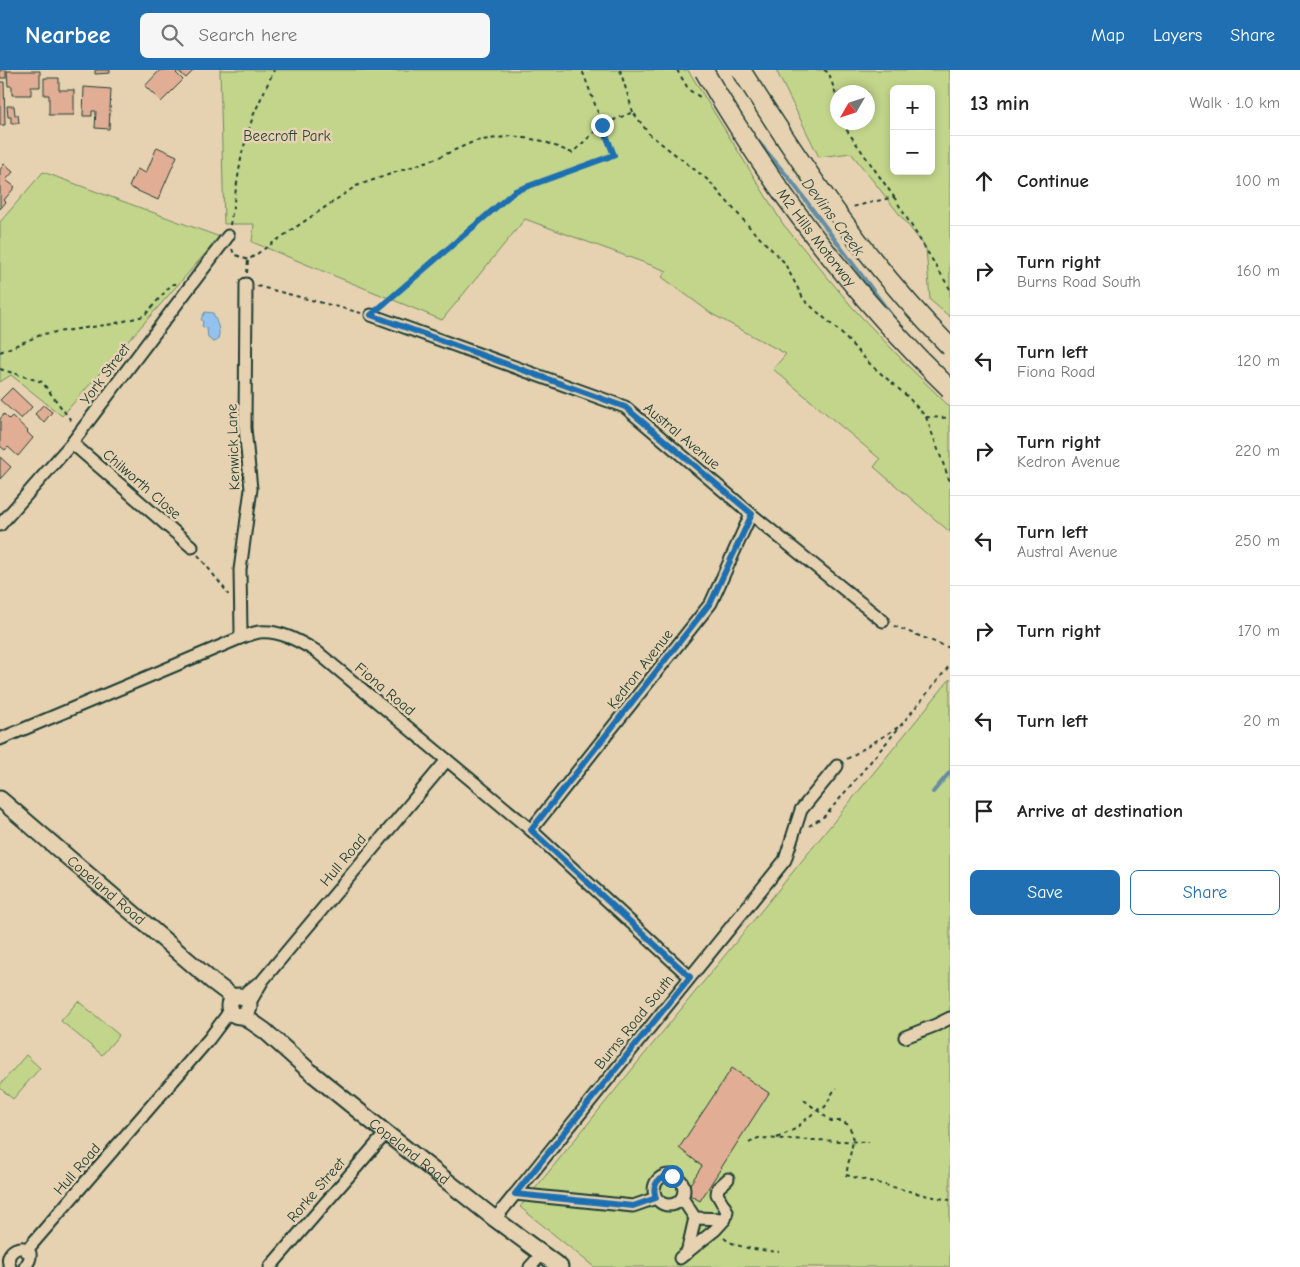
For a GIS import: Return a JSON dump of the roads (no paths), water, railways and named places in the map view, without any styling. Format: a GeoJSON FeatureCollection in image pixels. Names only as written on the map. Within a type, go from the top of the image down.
{"type":"FeatureCollection","features":[{"type":"Feature","properties":{"kind":"highway","name":"M2 Hills Motorway"},"geometry":{"type":"LineString","coordinates":[[741,70],[784,138],[843,222],[883,274],[950,347]]}},
{"type":"Feature","properties":{"kind":"highway","name":"M2 Hills Motorway"},"geometry":{"type":"LineString","coordinates":[[704,72],[756,158],[812,234],[868,303],[950,389]]}},
{"type":"Feature","properties":{"kind":"main road","name":"Copeland Road"},"geometry":{"type":"LineString","coordinates":[[0,799],[213,982],[313,1074],[495,1219],[560,1267]]}},
{"type":"Feature","properties":{"kind":"street","name":"York Street"},"geometry":{"type":"LineString","coordinates":[[0,525],[81,432],[228,236]]}},
{"type":"Feature","properties":{"kind":"street","name":"Kenwick Lane"},"geometry":{"type":"LineString","coordinates":[[240,638],[240,570],[250,489],[245,428],[246,284]]}},
{"type":"Feature","properties":{"kind":"street","name":"Austral Avenue"},"geometry":{"type":"LineString","coordinates":[[371,315],[625,407],[883,621]]}},
{"type":"Feature","properties":{"kind":"street","name":"Chilworth Close"},"geometry":{"type":"LineString","coordinates":[[72,443],[192,547]]}},
{"type":"Feature","properties":{"kind":"street","name":"Kedron Avenue"},"geometry":{"type":"LineString","coordinates":[[531,830],[711,602],[752,514]]}},
{"type":"Feature","properties":{"kind":"street","name":"Fiona Road"},"geometry":{"type":"LineString","coordinates":[[0,739],[240,638],[260,632],[280,634],[316,651],[531,830],[690,977]]}},
{"type":"Feature","properties":{"kind":"street","name":"Hull Road"},"geometry":{"type":"LineString","coordinates":[[26,1251],[263,980],[447,760]]}},
{"type":"Feature","properties":{"kind":"street","name":"Burns Road South"},"geometry":{"type":"LineString","coordinates":[[495,1219],[785,860],[800,810],[837,766]]}},
{"type":"Feature","properties":{"kind":"street"},"geometry":{"type":"LineString","coordinates":[[905,1037],[936,1026],[950,1018]]}},
{"type":"Feature","properties":{"kind":"street","name":"Rorke Street"},"geometry":{"type":"LineString","coordinates":[[270,1267],[386,1133]]}},
{"type":"Feature","properties":{"kind":"street"},"geometry":{"type":"LineString","coordinates":[[667,1175],[677,1177],[683,1184],[684,1194],[682,1198],[674,1205],[660,1202],[654,1193],[656,1184],[662,1177],[667,1175]]}},
{"type":"Feature","properties":{"kind":"street"},"geometry":{"type":"LineString","coordinates":[[682,1198],[695,1218],[684,1255],[715,1230],[725,1219],[727,1211],[717,1194],[718,1188],[728,1179]]}},
{"type":"Feature","properties":{"kind":"street"},"geometry":{"type":"LineString","coordinates":[[515,1194],[633,1206],[656,1198]]}},
{"type":"Feature","properties":{"kind":"street"},"geometry":{"type":"LineString","coordinates":[[695,1218],[725,1219]]}},
{"type":"Feature","properties":{"kind":"street"},"geometry":{"type":"LineString","coordinates":[[10,1267],[6,1260],[5,1249],[18,1247],[28,1254],[29,1259],[25,1267]]}},
{"type":"Feature","properties":{"kind":"street"},"geometry":{"type":"LineString","coordinates":[[530,1267],[542,1254]]}},
{"type":"Feature","properties":{"kind":"water"},"geometry":{"type":"Polygon","coordinates":[[[205,312],[213,313],[216,320],[219,330],[217,341],[213,342],[208,338],[207,329],[202,326],[203,322],[201,319],[205,312]]]}},
{"type":"Feature","properties":{"kind":"waterway","name":"Devlins Creek"},"geometry":{"type":"LineString","coordinates":[[756,139],[789,178],[898,324]]}},
{"type":"Feature","properties":{"kind":"waterway","name":"Devlins Creek"},"geometry":{"type":"LineString","coordinates":[[933,792],[950,772]]}},
{"type":"Feature","properties":{"kind":"park label","name":"Beecroft Park"},"geometry":{"type":"Point","coordinates":[287,136]}}]}
